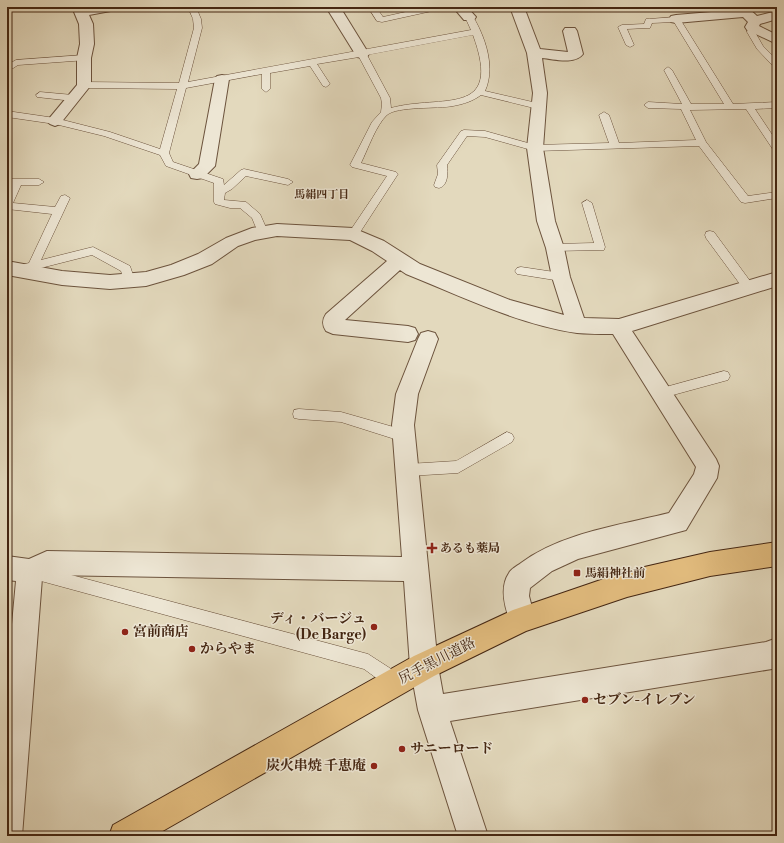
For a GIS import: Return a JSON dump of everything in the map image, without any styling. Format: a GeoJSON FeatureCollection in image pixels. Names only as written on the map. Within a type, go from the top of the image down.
{"type":"FeatureCollection","features":[{"type":"Feature","properties":{"kind":"main road","name":"尻手黒川道路"},"geometry":{"type":"LineString","coordinates":[[124,836],[424,666],[522,619],[628,584],[710,564],[777,554]]}},
{"type":"Feature","properties":{"kind":"street"},"geometry":{"type":"LineString","coordinates":[[55,121],[84,84],[84,58],[88,44],[86,24],[80,10],[111,7]]}},
{"type":"Feature","properties":{"kind":"street"},"geometry":{"type":"LineString","coordinates":[[333,7],[362,54]]}},
{"type":"Feature","properties":{"kind":"street"},"geometry":{"type":"LineString","coordinates":[[516,7],[534,53],[540,93],[535,148],[546,220],[555,248],[561,277],[577,325]]}},
{"type":"Feature","properties":{"kind":"street"},"geometry":{"type":"LineString","coordinates":[[676,19],[777,15]]}},
{"type":"Feature","properties":{"kind":"street"},"geometry":{"type":"LineString","coordinates":[[748,17],[777,40]]}},
{"type":"Feature","properties":{"kind":"street"},"geometry":{"type":"LineString","coordinates":[[534,53],[571,56],[576,54],[570,31]]}},
{"type":"Feature","properties":{"kind":"street"},"geometry":{"type":"LineString","coordinates":[[197,174],[207,166],[222,79]]}},
{"type":"Feature","properties":{"kind":"street"},"geometry":{"type":"LineString","coordinates":[[16,269],[62,278],[110,282],[146,279],[177,270],[205,259],[232,242],[252,234],[277,230],[354,234],[378,246],[413,269],[504,306],[544,318],[577,325],[619,327],[777,279]]}},
{"type":"Feature","properties":{"kind":"street"},"geometry":{"type":"LineString","coordinates":[[399,260],[333,319],[334,326],[418,337],[407,394],[403,425],[424,666],[432,710],[473,836]]}},
{"type":"Feature","properties":{"kind":"street"},"geometry":{"type":"LineString","coordinates":[[522,619],[516,596],[518,581],[543,562],[577,548],[676,522],[706,478],[708,466],[619,327]]}},
{"type":"Feature","properties":{"kind":"street"},"geometry":{"type":"LineString","coordinates":[[7,836],[18,569],[47,563],[416,569]]}},
{"type":"Feature","properties":{"kind":"street"},"geometry":{"type":"LineString","coordinates":[[432,710],[772,655],[777,651]]}},
{"type":"Feature","properties":{"kind":"lane"},"geometry":{"type":"LineString","coordinates":[[192,7],[197,19],[198,28],[164,153],[169,164],[219,181],[219,202],[230,205],[242,204],[256,216],[263,232]]}},
{"type":"Feature","properties":{"kind":"lane"},"geometry":{"type":"LineString","coordinates":[[372,7],[382,20],[438,7]]}},
{"type":"Feature","properties":{"kind":"lane"},"geometry":{"type":"LineString","coordinates":[[385,112],[404,107],[452,104],[469,99],[480,92],[485,81],[484,53],[473,24],[465,12]]}},
{"type":"Feature","properties":{"kind":"lane"},"geometry":{"type":"LineString","coordinates":[[748,17],[751,32],[760,47],[777,65]]}},
{"type":"Feature","properties":{"kind":"lane"},"geometry":{"type":"LineString","coordinates":[[630,45],[622,27],[647,26],[649,21],[676,19],[730,107]]}},
{"type":"Feature","properties":{"kind":"lane"},"geometry":{"type":"LineString","coordinates":[[84,84],[182,86],[476,32]]}},
{"type":"Feature","properties":{"kind":"lane"},"geometry":{"type":"LineString","coordinates":[[354,234],[393,174],[355,165],[377,122],[385,112],[388,105],[386,98],[362,54]]}},
{"type":"Feature","properties":{"kind":"lane"},"geometry":{"type":"LineString","coordinates":[[7,69],[16,63],[84,58]]}},
{"type":"Feature","properties":{"kind":"lane"},"geometry":{"type":"LineString","coordinates":[[312,63],[326,84]]}},
{"type":"Feature","properties":{"kind":"lane"},"geometry":{"type":"LineString","coordinates":[[668,70],[702,142],[745,200],[777,195]]}},
{"type":"Feature","properties":{"kind":"lane"},"geometry":{"type":"LineString","coordinates":[[266,71],[266,89]]}},
{"type":"Feature","properties":{"kind":"lane"},"geometry":{"type":"LineString","coordinates":[[480,92],[538,106]]}},
{"type":"Feature","properties":{"kind":"lane"},"geometry":{"type":"LineString","coordinates":[[40,95],[73,98]]}},
{"type":"Feature","properties":{"kind":"lane"},"geometry":{"type":"LineString","coordinates":[[648,105],[686,107],[748,107],[777,105]]}},
{"type":"Feature","properties":{"kind":"lane"},"geometry":{"type":"LineString","coordinates":[[748,107],[777,149]]}},
{"type":"Feature","properties":{"kind":"lane"},"geometry":{"type":"LineString","coordinates":[[7,114],[55,121],[107,134],[164,153]]}},
{"type":"Feature","properties":{"kind":"lane"},"geometry":{"type":"LineString","coordinates":[[604,115],[615,146]]}},
{"type":"Feature","properties":{"kind":"lane"},"geometry":{"type":"LineString","coordinates":[[438,185],[443,174],[442,165],[464,133],[486,134],[535,148],[702,142]]}},
{"type":"Feature","properties":{"kind":"lane"},"geometry":{"type":"LineString","coordinates":[[220,191],[228,187],[244,172],[288,182]]}},
{"type":"Feature","properties":{"kind":"lane"},"geometry":{"type":"LineString","coordinates":[[7,182],[38,182]]}},
{"type":"Feature","properties":{"kind":"lane"},"geometry":{"type":"LineString","coordinates":[[18,182],[7,205],[58,211]]}},
{"type":"Feature","properties":{"kind":"lane"},"geometry":{"type":"LineString","coordinates":[[16,269],[58,211],[64,198]]}},
{"type":"Feature","properties":{"kind":"lane"},"geometry":{"type":"LineString","coordinates":[[555,248],[600,247],[587,204]]}},
{"type":"Feature","properties":{"kind":"lane"},"geometry":{"type":"LineString","coordinates":[[710,235],[749,288]]}},
{"type":"Feature","properties":{"kind":"lane"},"geometry":{"type":"LineString","coordinates":[[16,269],[93,251],[126,269],[129,280]]}},
{"type":"Feature","properties":{"kind":"lane"},"geometry":{"type":"LineString","coordinates":[[521,272],[561,277]]}},
{"type":"Feature","properties":{"kind":"lane"},"geometry":{"type":"LineString","coordinates":[[662,393],[724,376]]}},
{"type":"Feature","properties":{"kind":"lane"},"geometry":{"type":"LineString","coordinates":[[298,414],[341,417],[404,436]]}},
{"type":"Feature","properties":{"kind":"lane"},"geometry":{"type":"LineString","coordinates":[[408,470],[458,467],[507,438]]}},
{"type":"Feature","properties":{"kind":"lane"},"geometry":{"type":"LineString","coordinates":[[18,569],[368,662],[396,682]]}},
{"type":"Feature","properties":{"kind":"place","name":"あるも薬局"},"geometry":{"type":"Point","coordinates":[432,548]}},
{"type":"Feature","properties":{"kind":"place","name":"馬絹神社前"},"geometry":{"type":"Point","coordinates":[577,573]}},
{"type":"Feature","properties":{"kind":"place","name":"ディ・バージュ (De Barge)"},"geometry":{"type":"Point","coordinates":[374,627]}},
{"type":"Feature","properties":{"kind":"place","name":"宮前商店"},"geometry":{"type":"Point","coordinates":[125,632]}},
{"type":"Feature","properties":{"kind":"place","name":"からやま"},"geometry":{"type":"Point","coordinates":[192,649]}},
{"type":"Feature","properties":{"kind":"place","name":"セブン-イレブン"},"geometry":{"type":"Point","coordinates":[585,700]}},
{"type":"Feature","properties":{"kind":"place","name":"サニーロード"},"geometry":{"type":"Point","coordinates":[402,749]}},
{"type":"Feature","properties":{"kind":"place","name":"炭火串焼 千恵庵"},"geometry":{"type":"Point","coordinates":[374,766]}},
{"type":"Feature","properties":{"kind":"district","name":"馬絹四丁目"},"geometry":{"type":"Point","coordinates":[322,195]}}]}
